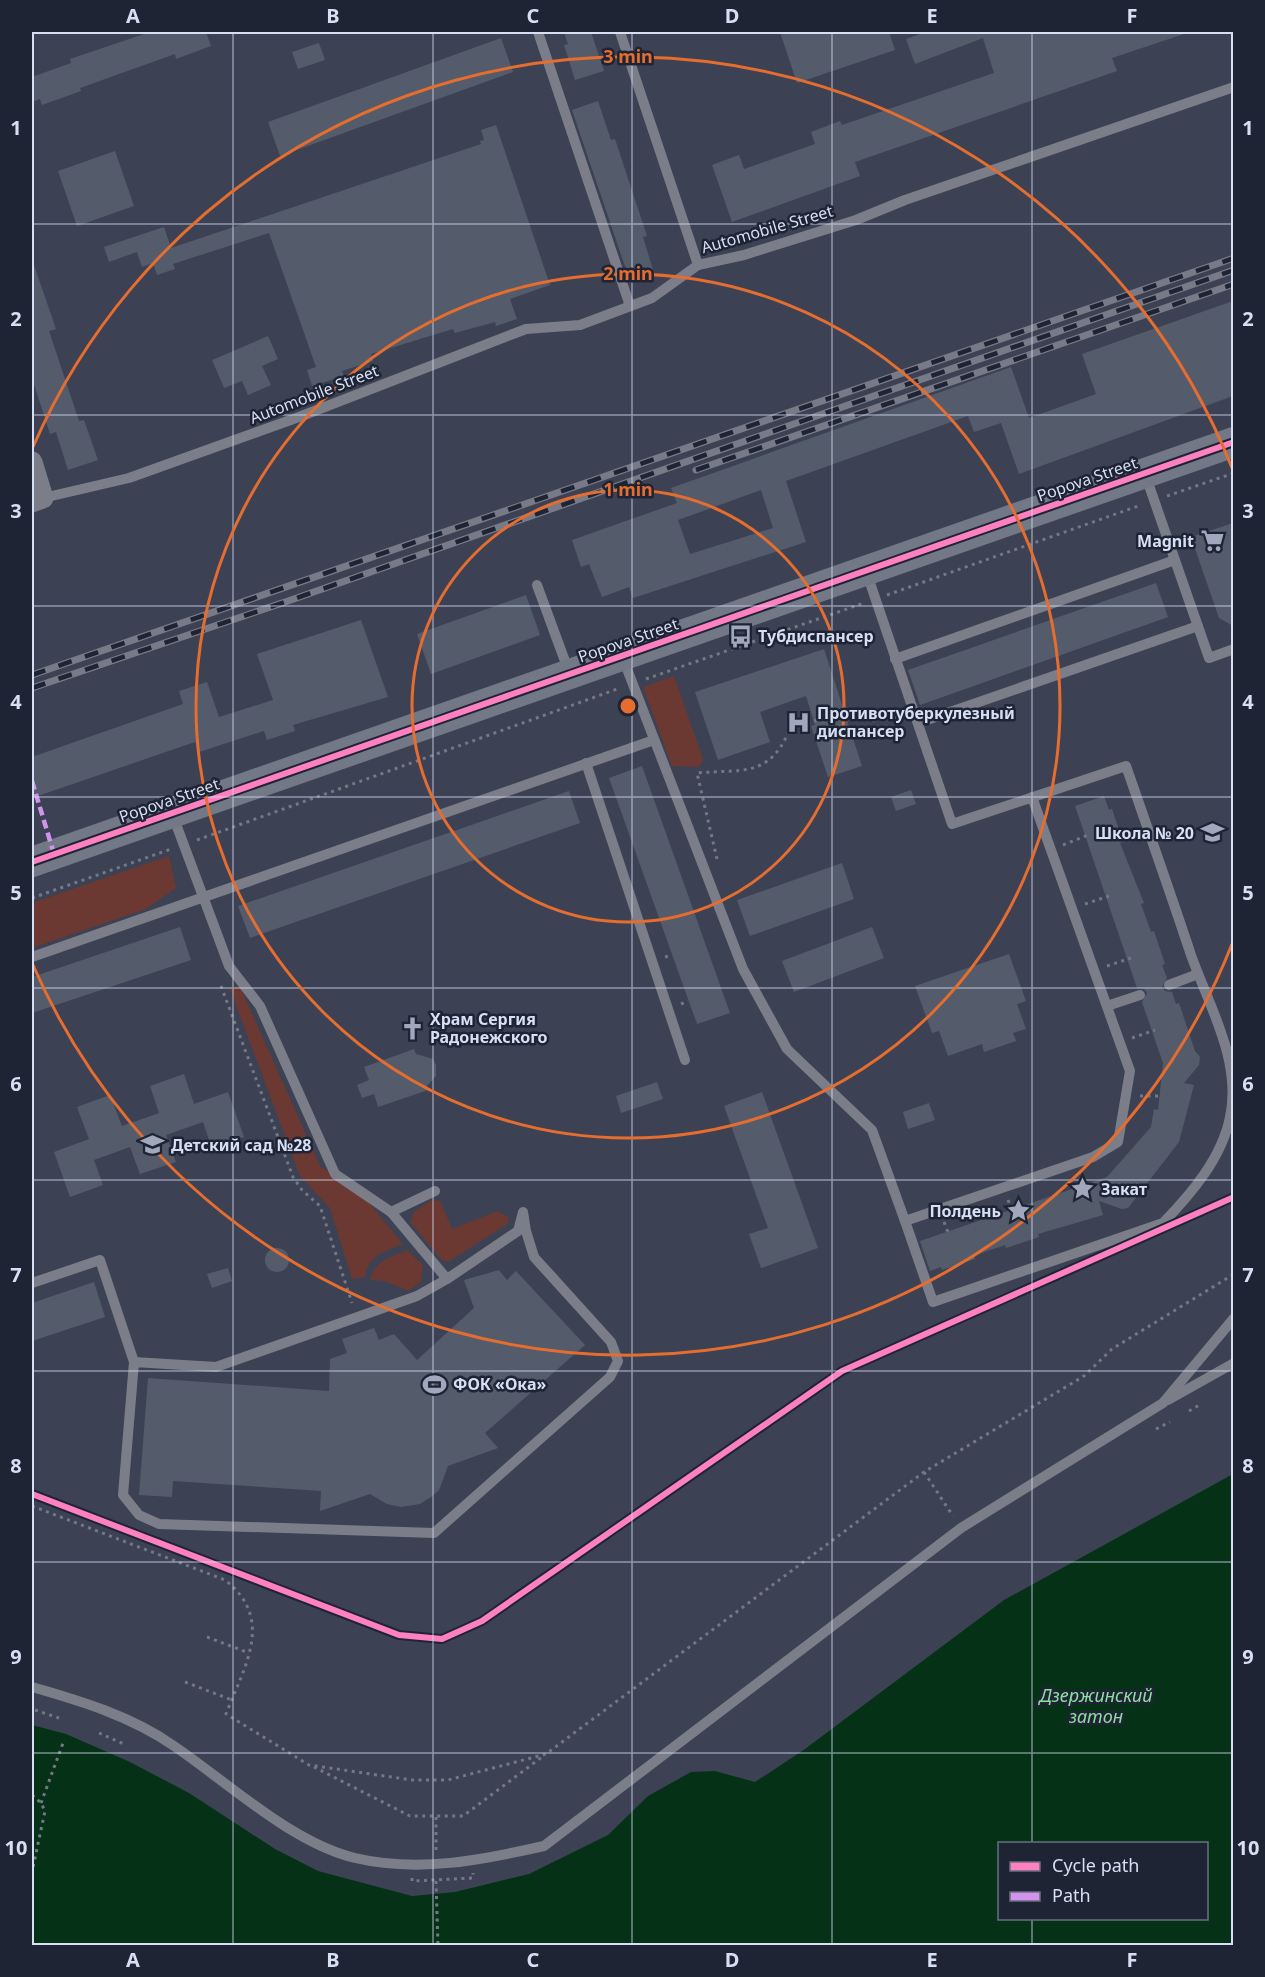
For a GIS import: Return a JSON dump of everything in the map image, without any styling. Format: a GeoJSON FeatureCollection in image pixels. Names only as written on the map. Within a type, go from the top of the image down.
{"type":"FeatureCollection","features":[{"type":"Feature","properties":{"kind":"street","name":"Popova Street"},"geometry":{"type":"LineString","coordinates":[[32,862],[1233,442]]}},
{"type":"Feature","properties":{"kind":"street"},"geometry":{"type":"LineString","coordinates":[[32,462],[38,500]]}},
{"type":"Feature","properties":{"kind":"lane"},"geometry":{"type":"LineString","coordinates":[[538,32],[630,306]]}},
{"type":"Feature","properties":{"kind":"lane"},"geometry":{"type":"LineString","coordinates":[[620,32],[698,265]]}},
{"type":"Feature","properties":{"kind":"lane","name":"Automobile Street"},"geometry":{"type":"LineString","coordinates":[[38,500],[129,478],[299,417],[526,329],[580,325],[652,298],[698,265],[744,255],[856,220],[905,200],[1233,87]]}},
{"type":"Feature","properties":{"kind":"lane"},"geometry":{"type":"LineString","coordinates":[[1145,473],[1209,658],[1233,649]]}},
{"type":"Feature","properties":{"kind":"lane"},"geometry":{"type":"LineString","coordinates":[[895,659],[1175,560]]}},
{"type":"Feature","properties":{"kind":"lane"},"geometry":{"type":"LineString","coordinates":[[622,656],[743,969],[787,1049],[872,1130],[933,1302],[1163,1223],[1188,1197],[1204,1174],[1232,1120],[1233,1087],[1228,1052],[1198,974],[1126,766],[952,824],[866,571]]}},
{"type":"Feature","properties":{"kind":"lane"},"geometry":{"type":"LineString","coordinates":[[537,585],[570,674]]}},
{"type":"Feature","properties":{"kind":"lane"},"geometry":{"type":"LineString","coordinates":[[916,716],[927,720],[1198,626]]}},
{"type":"Feature","properties":{"kind":"lane"},"geometry":{"type":"LineString","coordinates":[[32,957],[654,740]]}},
{"type":"Feature","properties":{"kind":"lane"},"geometry":{"type":"LineString","coordinates":[[586,764],[685,1060]]}},
{"type":"Feature","properties":{"kind":"lane"},"geometry":{"type":"LineString","coordinates":[[905,1221],[1093,1157],[1118,1142],[1130,1071],[1032,798]]}},
{"type":"Feature","properties":{"kind":"lane"},"geometry":{"type":"LineString","coordinates":[[172,813],[229,966],[260,1006],[335,1174],[391,1212],[447,1279]]}},
{"type":"Feature","properties":{"kind":"lane"},"geometry":{"type":"LineString","coordinates":[[1169,985],[1198,974]]}},
{"type":"Feature","properties":{"kind":"lane"},"geometry":{"type":"LineString","coordinates":[[1107,1006],[1140,995]]}},
{"type":"Feature","properties":{"kind":"lane"},"geometry":{"type":"LineString","coordinates":[[391,1212],[435,1191]]}},
{"type":"Feature","properties":{"kind":"lane"},"geometry":{"type":"LineString","coordinates":[[32,1283],[100,1260],[134,1362],[123,1495],[138,1515],[159,1524],[434,1533],[610,1377],[618,1361],[611,1342],[534,1257],[523,1212],[518,1231],[447,1279],[417,1296],[216,1367],[134,1362]]}},
{"type":"Feature","properties":{"kind":"lane"},"geometry":{"type":"LineString","coordinates":[[1162,1403],[1233,1318]]}},
{"type":"Feature","properties":{"kind":"lane"},"geometry":{"type":"LineString","coordinates":[[32,1687],[96,1705],[171,1744],[306,1839],[355,1858],[411,1864],[436,1864],[481,1860],[544,1846],[961,1528],[1162,1403],[1233,1363]]}},
{"type":"Feature","properties":{"kind":"path"},"geometry":{"type":"LineString","coordinates":[[844,712],[870,721],[916,716]]}},
{"type":"Feature","properties":{"kind":"path"},"geometry":{"type":"LineString","coordinates":[[719,865],[697,773],[761,767],[780,751],[789,731],[822,718]]}},
{"type":"Feature","properties":{"kind":"path"},"geometry":{"type":"LineString","coordinates":[[1050,849],[1088,835]]}},
{"type":"Feature","properties":{"kind":"path"},"geometry":{"type":"LineString","coordinates":[[1071,908],[1109,897]]}},
{"type":"Feature","properties":{"kind":"path"},"geometry":{"type":"LineString","coordinates":[[1094,970],[1131,958]]}},
{"type":"Feature","properties":{"kind":"path"},"geometry":{"type":"LineString","coordinates":[[222,986],[292,1177],[302,1190],[320,1206],[356,1317]]}},
{"type":"Feature","properties":{"kind":"path"},"geometry":{"type":"LineString","coordinates":[[1119,1042],[1155,1029]]}},
{"type":"Feature","properties":{"kind":"path"},"geometry":{"type":"LineString","coordinates":[[1126,1096],[1160,1096]]}},
{"type":"Feature","properties":{"kind":"path"},"geometry":{"type":"LineString","coordinates":[[32,1506],[225,1580],[238,1590],[248,1604],[253,1620],[253,1637],[226,1713],[309,1765],[410,1816],[463,1816],[924,1472],[1084,1376],[1112,1349],[1233,1274]]}},
{"type":"Feature","properties":{"kind":"path"},"geometry":{"type":"LineString","coordinates":[[1189,1411],[1201,1404]]}},
{"type":"Feature","properties":{"kind":"path"},"geometry":{"type":"LineString","coordinates":[[1156,1429],[1170,1422]]}},
{"type":"Feature","properties":{"kind":"path"},"geometry":{"type":"LineString","coordinates":[[924,1472],[961,1528]]}},
{"type":"Feature","properties":{"kind":"path"},"geometry":{"type":"LineString","coordinates":[[207,1637],[249,1653]]}},
{"type":"Feature","properties":{"kind":"path"},"geometry":{"type":"LineString","coordinates":[[185,1682],[232,1700]]}},
{"type":"Feature","properties":{"kind":"path"},"geometry":{"type":"LineString","coordinates":[[35,1710],[58,1718]]}},
{"type":"Feature","properties":{"kind":"path"},"geometry":{"type":"LineString","coordinates":[[99,1733],[124,1744]]}},
{"type":"Feature","properties":{"kind":"path"},"geometry":{"type":"LineString","coordinates":[[41,1803],[63,1743]]}},
{"type":"Feature","properties":{"kind":"path"},"geometry":{"type":"LineString","coordinates":[[309,1765],[412,1780],[448,1780],[546,1754]]}},
{"type":"Feature","properties":{"kind":"path"},"geometry":{"type":"LineString","coordinates":[[32,1796],[41,1803],[45,1811],[32,1872]]}},
{"type":"Feature","properties":{"kind":"path"},"geometry":{"type":"LineString","coordinates":[[436,1816],[436,1864]]}},
{"type":"Feature","properties":{"kind":"path"},"geometry":{"type":"LineString","coordinates":[[412,1881],[473,1878]]}},
{"type":"Feature","properties":{"kind":"path"},"geometry":{"type":"LineString","coordinates":[[436,1881],[438,1946]]}},
{"type":"Feature","properties":{"kind":"shaded area"},"geometry":{"type":"Polygon","coordinates":[[[674,676],[703,759],[699,767],[672,766],[643,687],[674,676]]]}},
{"type":"Feature","properties":{"kind":"shaded area"},"geometry":{"type":"Polygon","coordinates":[[[169,856],[176,888],[146,909],[32,948],[32,903],[169,856]]]}},
{"type":"Feature","properties":{"kind":"shaded area"},"geometry":{"type":"Polygon","coordinates":[[[237,986],[242,991],[320,1166],[364,1197],[403,1244],[373,1259],[365,1277],[352,1279],[330,1208],[300,1176],[230,989],[237,986]]]}},
{"type":"Feature","properties":{"kind":"shaded area"},"geometry":{"type":"Polygon","coordinates":[[[432,1200],[440,1201],[452,1229],[498,1211],[509,1218],[507,1224],[448,1262],[441,1259],[410,1222],[415,1211],[432,1200]]]}},
{"type":"Feature","properties":{"kind":"shaded area"},"geometry":{"type":"Polygon","coordinates":[[[407,1250],[423,1265],[421,1282],[408,1291],[385,1281],[370,1280],[379,1264],[407,1250]]]}},
{"type":"Feature","properties":{"kind":"water","name":"Дзержинский затон"},"geometry":{"type":"Polygon","coordinates":[[[1233,1474],[1233,1945],[32,1945],[32,1725],[66,1734],[130,1762],[189,1793],[275,1849],[318,1871],[412,1896],[455,1892],[529,1874],[608,1835],[648,1796],[691,1772],[715,1771],[755,1782],[805,1749],[1004,1600],[1233,1474]]]}},
{"type":"Feature","properties":{"kind":"building"},"geometry":{"type":"Polygon","coordinates":[[[150,32],[206,32],[211,46],[176,59],[175,54],[80,88],[81,91],[42,105],[40,99],[32,102],[32,77],[71,63],[70,59],[150,32]]]}},
{"type":"Feature","properties":{"kind":"building"},"geometry":{"type":"Polygon","coordinates":[[[564,32],[591,32],[604,71],[575,80],[564,45],[568,44],[564,32]]]}},
{"type":"Feature","properties":{"kind":"building"},"geometry":{"type":"Polygon","coordinates":[[[780,32],[889,32],[895,50],[797,83],[780,32]]]}},
{"type":"Feature","properties":{"kind":"building"},"geometry":{"type":"Polygon","coordinates":[[[926,32],[1184,32],[1184,34],[1112,58],[1117,71],[855,162],[860,176],[732,222],[712,165],[739,155],[744,169],[815,144],[811,132],[840,121],[842,125],[994,73],[983,38],[915,64],[906,39],[926,32]]]}},
{"type":"Feature","properties":{"kind":"building"},"geometry":{"type":"Polygon","coordinates":[[[501,38],[513,72],[280,156],[268,122],[501,38]]]}},
{"type":"Feature","properties":{"kind":"building"},"geometry":{"type":"Polygon","coordinates":[[[319,43],[325,60],[298,69],[292,52],[319,43]]]}},
{"type":"Feature","properties":{"kind":"building"},"geometry":{"type":"Polygon","coordinates":[[[598,101],[611,140],[615,139],[647,236],[643,237],[653,270],[629,278],[572,110],[598,101]]]}},
{"type":"Feature","properties":{"kind":"building"},"geometry":{"type":"Polygon","coordinates":[[[496,125],[550,285],[510,299],[517,319],[496,326],[495,322],[455,333],[453,329],[371,354],[373,361],[342,371],[344,376],[312,386],[307,370],[316,367],[269,233],[173,264],[175,269],[157,275],[153,263],[142,267],[137,252],[109,262],[104,247],[164,227],[171,248],[481,144],[480,141],[484,140],[481,130],[496,125]]]}},
{"type":"Feature","properties":{"kind":"building"},"geometry":{"type":"Polygon","coordinates":[[[115,151],[134,206],[77,226],[58,171],[115,151]]]}},
{"type":"Feature","properties":{"kind":"building"},"geometry":{"type":"Polygon","coordinates":[[[34,265],[56,329],[49,331],[79,421],[84,420],[98,460],[68,470],[56,432],[50,434],[32,378],[32,266],[34,265]]]}},
{"type":"Feature","properties":{"kind":"building"},"geometry":{"type":"Polygon","coordinates":[[[1233,301],[1233,396],[1019,474],[1001,423],[974,432],[968,416],[786,481],[806,542],[633,598],[629,587],[602,597],[589,564],[581,567],[572,540],[677,503],[671,488],[1011,367],[1029,418],[1096,394],[1082,354],[1233,301]],[[761,490],[678,520],[690,554],[773,528],[761,490]]]}},
{"type":"Feature","properties":{"kind":"building"},"geometry":{"type":"Polygon","coordinates":[[[268,336],[278,359],[262,366],[271,385],[248,395],[242,381],[224,388],[212,360],[268,336]]]}},
{"type":"Feature","properties":{"kind":"building"},"geometry":{"type":"Polygon","coordinates":[[[1233,523],[1233,626],[1219,618],[1191,537],[1233,523]]]}},
{"type":"Feature","properties":{"kind":"building"},"geometry":{"type":"Polygon","coordinates":[[[1156,583],[1168,617],[920,705],[908,670],[1156,583]]]}},
{"type":"Feature","properties":{"kind":"building"},"geometry":{"type":"Polygon","coordinates":[[[526,595],[540,635],[431,674],[417,634],[526,595]]]}},
{"type":"Feature","properties":{"kind":"building"},"geometry":{"type":"Polygon","coordinates":[[[361,620],[388,697],[293,725],[295,731],[267,740],[264,731],[199,752],[195,742],[32,798],[32,757],[183,704],[179,691],[207,682],[219,717],[273,700],[257,654],[361,620]]]}},
{"type":"Feature","properties":{"kind":"building"},"geometry":{"type":"Polygon","coordinates":[[[824,649],[862,766],[828,777],[811,726],[815,725],[806,696],[760,712],[770,742],[718,760],[695,692],[824,649]]]}},
{"type":"Feature","properties":{"kind":"building"},"geometry":{"type":"Polygon","coordinates":[[[642,766],[730,1013],[697,1024],[609,778],[642,766]]]}},
{"type":"Feature","properties":{"kind":"building"},"geometry":{"type":"Polygon","coordinates":[[[911,790],[916,804],[896,811],[891,797],[911,790]]]}},
{"type":"Feature","properties":{"kind":"building"},"geometry":{"type":"Polygon","coordinates":[[[569,791],[580,823],[250,938],[238,906],[569,791]]]}},
{"type":"Feature","properties":{"kind":"building"},"geometry":{"type":"Polygon","coordinates":[[[1104,796],[1109,810],[1112,809],[1123,842],[1120,843],[1144,903],[1141,904],[1151,932],[1154,931],[1165,964],[1162,965],[1167,978],[1162,987],[1165,991],[1172,992],[1176,1004],[1179,1003],[1195,1051],[1200,1057],[1199,1065],[1184,1083],[1194,1085],[1179,1142],[1128,1208],[1122,1209],[1099,1201],[1103,1215],[1038,1234],[1039,1237],[1006,1248],[1005,1245],[990,1250],[974,1256],[975,1259],[942,1270],[941,1267],[930,1271],[920,1241],[1107,1177],[1151,1127],[1154,1109],[1158,1110],[1163,1063],[1142,1002],[1147,993],[1144,989],[1137,988],[1075,806],[1104,796]]]}},
{"type":"Feature","properties":{"kind":"building"},"geometry":{"type":"Polygon","coordinates":[[[842,863],[854,899],[750,936],[737,900],[842,863]]]}},
{"type":"Feature","properties":{"kind":"building"},"geometry":{"type":"Polygon","coordinates":[[[180,927],[191,960],[32,1013],[32,977],[180,927]]]}},
{"type":"Feature","properties":{"kind":"building"},"geometry":{"type":"Polygon","coordinates":[[[872,927],[884,958],[794,992],[782,961],[872,927]]]}},
{"type":"Feature","properties":{"kind":"building"},"geometry":{"type":"Polygon","coordinates":[[[1009,954],[1026,1001],[1017,1004],[1026,1029],[1013,1033],[1016,1041],[984,1052],[982,1044],[948,1056],[939,1031],[932,1033],[915,986],[1009,954]]]}},
{"type":"Feature","properties":{"kind":"building","name":"Храм Сергия Радонежского"},"geometry":{"type":"Polygon","coordinates":[[[414,1049],[416,1054],[433,1059],[436,1065],[436,1076],[427,1086],[428,1090],[378,1107],[374,1094],[362,1098],[357,1085],[369,1080],[364,1067],[414,1049]]]}},
{"type":"Feature","properties":{"kind":"building"},"geometry":{"type":"Polygon","coordinates":[[[184,1074],[194,1104],[228,1092],[244,1137],[212,1148],[203,1122],[166,1135],[176,1162],[140,1174],[130,1147],[94,1160],[103,1185],[70,1197],[54,1152],[89,1139],[77,1107],[110,1095],[122,1126],[159,1113],[150,1086],[184,1074]]]}},
{"type":"Feature","properties":{"kind":"building"},"geometry":{"type":"Polygon","coordinates":[[[657,1082],[663,1099],[621,1113],[616,1096],[657,1082]]]}},
{"type":"Feature","properties":{"kind":"building"},"geometry":{"type":"Polygon","coordinates":[[[762,1092],[818,1248],[761,1268],[749,1234],[768,1228],[724,1106],[762,1092]]]}},
{"type":"Feature","properties":{"kind":"building"},"geometry":{"type":"Polygon","coordinates":[[[929,1103],[935,1120],[908,1129],[903,1112],[929,1103]]]}},
{"type":"Feature","properties":{"kind":"building"},"geometry":{"type":"Polygon","coordinates":[[[277,1248],[286,1251],[289,1260],[286,1269],[277,1272],[268,1269],[265,1260],[268,1251],[277,1248]]]}},
{"type":"Feature","properties":{"kind":"building"},"geometry":{"type":"Polygon","coordinates":[[[228,1268],[232,1281],[212,1288],[207,1274],[228,1268]]]}},
{"type":"Feature","properties":{"kind":"building","name":"ФОК «Ока»"},"geometry":{"type":"Polygon","coordinates":[[[499,1270],[507,1280],[516,1271],[585,1345],[485,1433],[498,1448],[448,1466],[439,1490],[420,1504],[401,1507],[387,1504],[370,1494],[320,1511],[321,1491],[173,1481],[172,1497],[139,1495],[148,1378],[329,1391],[330,1359],[347,1353],[342,1339],[374,1328],[379,1340],[394,1334],[417,1360],[474,1308],[464,1280],[499,1270]]]}},
{"type":"Feature","properties":{"kind":"building"},"geometry":{"type":"Polygon","coordinates":[[[94,1282],[105,1317],[32,1341],[32,1303],[94,1282]]]}},
{"type":"Feature","properties":{"kind":"railway"},"geometry":{"type":"LineString","coordinates":[[32,675],[1234,258]]}},
{"type":"Feature","properties":{"kind":"railway"},"geometry":{"type":"LineString","coordinates":[[32,688],[288,601],[1234,270]]}},
{"type":"Feature","properties":{"kind":"railway"},"geometry":{"type":"LineString","coordinates":[[696,470],[1234,284]]}},
{"type":"Feature","properties":{"kind":"marked path"},"geometry":{"type":"LineString","coordinates":[[32,781],[54,854]]}},
{"type":"Feature","properties":{"kind":"cycle path"},"geometry":{"type":"LineString","coordinates":[[32,862],[1234,442]]}},
{"type":"Feature","properties":{"kind":"cycle path"},"geometry":{"type":"LineString","coordinates":[[32,1494],[399,1635],[442,1639],[482,1621],[842,1371],[1234,1197]]}},
{"type":"Feature","properties":{"kind":"place","name":"Magnit"},"geometry":{"type":"Point","coordinates":[1212,541]}},
{"type":"Feature","properties":{"kind":"place","name":"Тубдиспансер"},"geometry":{"type":"Point","coordinates":[740,636]}},
{"type":"Feature","properties":{"kind":"place","name":"Противотуберкулезный диспансер"},"geometry":{"type":"Point","coordinates":[799,722]}},
{"type":"Feature","properties":{"kind":"place","name":"Школа № 20"},"geometry":{"type":"Point","coordinates":[1212,833]}},
{"type":"Feature","properties":{"kind":"place","name":"Храм Сергия Радонежского"},"geometry":{"type":"Point","coordinates":[412,1028]}},
{"type":"Feature","properties":{"kind":"place","name":"Детский сад №28"},"geometry":{"type":"Point","coordinates":[153,1145]}},
{"type":"Feature","properties":{"kind":"place","name":"Закат"},"geometry":{"type":"Point","coordinates":[1083,1189]}},
{"type":"Feature","properties":{"kind":"place","name":"Полдень"},"geometry":{"type":"Point","coordinates":[1019,1211]}},
{"type":"Feature","properties":{"kind":"place","name":"ФОК «Ока»"},"geometry":{"type":"Point","coordinates":[435,1384]}}]}
